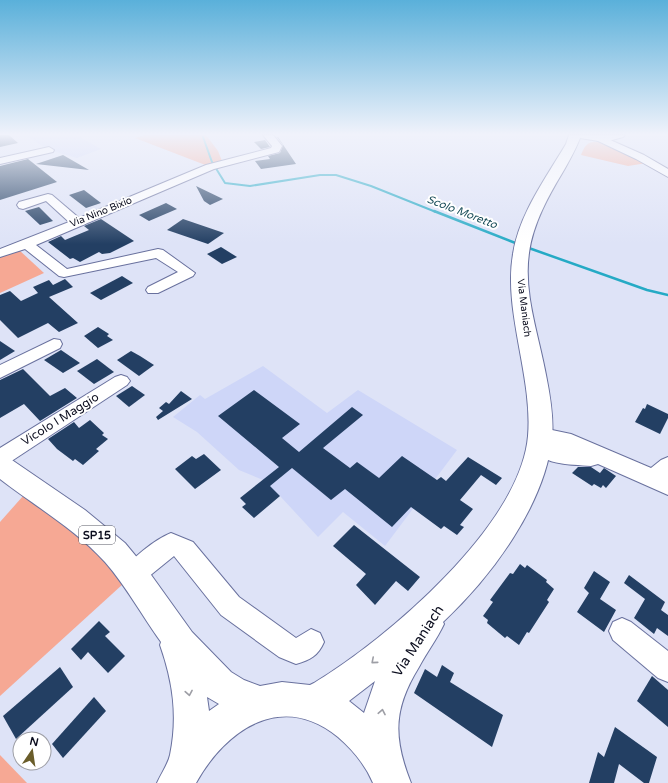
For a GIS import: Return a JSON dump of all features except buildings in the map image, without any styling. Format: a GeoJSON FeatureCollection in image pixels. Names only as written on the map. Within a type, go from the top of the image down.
{"type":"FeatureCollection","features":[{"type":"Feature","properties":{"kind":"main road","name":"Via Maniach"},"geometry":{"type":"LineString","coordinates":[[391,780],[380,750],[382,712],[389,686],[396,672],[445,599],[493,541],[519,501],[531,474],[540,441],[540,411],[521,294],[520,266],[523,245],[537,207],[556,172]]}},
{"type":"Feature","properties":{"kind":"main road","name":"SP15"},"geometry":{"type":"LineString","coordinates":[[0,465],[96,535],[134,574],[170,629],[196,662],[220,686],[238,696],[259,703]]}},
{"type":"Feature","properties":{"kind":"main road","name":"Via Maniach"},"geometry":{"type":"LineString","coordinates":[[314,702],[332,693],[359,674],[445,599]]}},
{"type":"Feature","properties":{"kind":"main road","name":"SP15"},"geometry":{"type":"LineString","coordinates":[[170,629],[184,667],[192,706],[182,771]]}},
{"type":"Feature","properties":{"kind":"main road","name":"SP15"},"geometry":{"type":"LineString","coordinates":[[182,771],[210,733],[234,714],[259,703],[278,699],[300,699],[314,702],[343,716],[370,742],[391,780]]}},
{"type":"Feature","properties":{"kind":"street","name":"Via Nino Bixio"},"geometry":{"type":"LineString","coordinates":[[0,253],[27,244],[199,172]]}},
{"type":"Feature","properties":{"kind":"street"},"geometry":{"type":"LineString","coordinates":[[23,205],[48,197],[77,222]]}},
{"type":"Feature","properties":{"kind":"street"},"geometry":{"type":"LineString","coordinates":[[27,244],[64,272],[68,273],[158,253],[188,273],[153,290]]}},
{"type":"Feature","properties":{"kind":"street"},"geometry":{"type":"LineString","coordinates":[[0,372],[54,344]]}},
{"type":"Feature","properties":{"kind":"street","name":"Vicolo I Maggio"},"geometry":{"type":"LineString","coordinates":[[0,458],[121,381]]}},
{"type":"Feature","properties":{"kind":"street","name":"Via Maniach"},"geometry":{"type":"LineString","coordinates":[[540,411],[564,448]]}},
{"type":"Feature","properties":{"kind":"street"},"geometry":{"type":"LineString","coordinates":[[540,441],[549,453],[564,448],[614,461],[663,477]]}},
{"type":"Feature","properties":{"kind":"street"},"geometry":{"type":"LineString","coordinates":[[531,474],[564,448]]}},
{"type":"Feature","properties":{"kind":"street"},"geometry":{"type":"LineString","coordinates":[[134,574],[171,544],[177,545],[184,548],[190,554],[230,606],[248,620],[288,648],[296,651],[303,649],[311,642]]}},
{"type":"Feature","properties":{"kind":"street"},"geometry":{"type":"LineString","coordinates":[[622,631],[668,668]]}},
{"type":"Feature","properties":{"kind":"shaded area"},"geometry":{"type":"Polygon","coordinates":[[[19,250],[44,273],[0,293],[0,256],[19,250]]]}},
{"type":"Feature","properties":{"kind":"shaded area"},"geometry":{"type":"Polygon","coordinates":[[[263,366],[327,413],[358,390],[457,450],[385,546],[343,512],[318,537],[263,480],[239,470],[197,432],[173,417],[200,395],[205,399],[263,366]]]}},
{"type":"Feature","properties":{"kind":"shaded area"},"geometry":{"type":"Polygon","coordinates":[[[31,487],[134,574],[0,696],[0,522],[31,487]]]}},
{"type":"Feature","properties":{"kind":"shaded area"},"geometry":{"type":"Polygon","coordinates":[[[0,755],[12,767],[12,771],[15,771],[27,783],[0,783],[0,755]]]}},
{"type":"Feature","properties":{"kind":"waterway","name":"Scolo Moretto"},"geometry":{"type":"LineString","coordinates":[[218,172],[225,183],[250,186],[320,175],[336,175],[371,186],[436,212]]}},
{"type":"Feature","properties":{"kind":"waterway","name":"Scolo Moretto"},"geometry":{"type":"LineString","coordinates":[[434,211],[518,244]]}},
{"type":"Feature","properties":{"kind":"waterway","name":"Scolo Moretto"},"geometry":{"type":"LineString","coordinates":[[526,247],[647,290],[668,295]]}}]}
